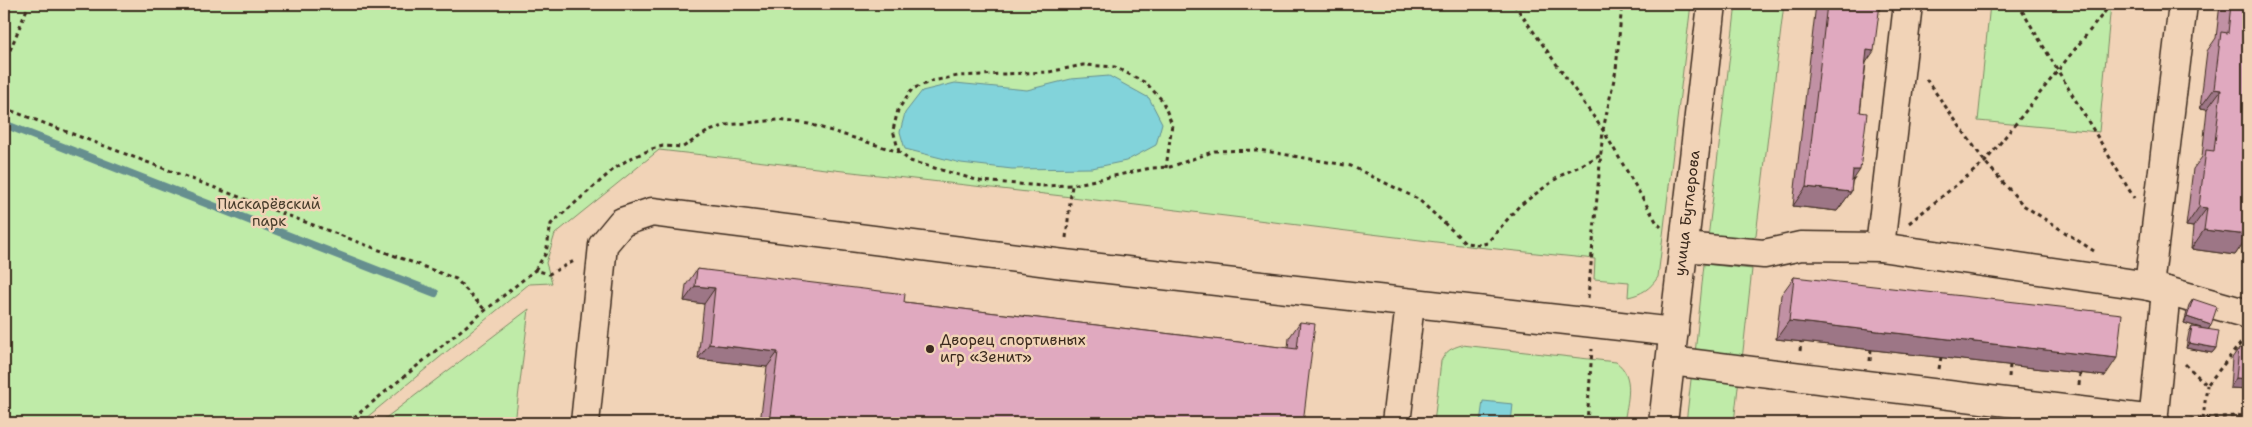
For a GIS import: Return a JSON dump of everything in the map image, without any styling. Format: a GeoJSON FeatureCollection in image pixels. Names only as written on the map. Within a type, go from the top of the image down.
{"type":"FeatureCollection","features":[{"type":"Feature","properties":{"kind":"street","name":"улица Бутлерова"},"geometry":{"type":"LineString","coordinates":[[1664,423],[1712,4]]}},
{"type":"Feature","properties":{"kind":"street"},"geometry":{"type":"LineString","coordinates":[[1880,247],[1908,4]]}},
{"type":"Feature","properties":{"kind":"street"},"geometry":{"type":"LineString","coordinates":[[1671,361],[2155,422],[2161,341],[2158,288],[2183,4]]}},
{"type":"Feature","properties":{"kind":"street"},"geometry":{"type":"LineString","coordinates":[[585,423],[603,246],[622,222],[652,212],[1064,264],[1674,332]]}},
{"type":"Feature","properties":{"kind":"street"},"geometry":{"type":"LineString","coordinates":[[1684,247],[1764,254],[1801,246],[1880,247],[2158,288],[2248,314]]}},
{"type":"Feature","properties":{"kind":"street"},"geometry":{"type":"LineString","coordinates":[[1396,423],[1410,304]]}},
{"type":"Feature","properties":{"kind":"path"},"geometry":{"type":"LineString","coordinates":[[4,65],[29,4]]}},
{"type":"Feature","properties":{"kind":"path"},"geometry":{"type":"LineString","coordinates":[[1514,4],[1604,130],[1657,223],[1684,247]]}},
{"type":"Feature","properties":{"kind":"path"},"geometry":{"type":"LineString","coordinates":[[1587,291],[1604,130],[1616,70],[1622,4]]}},
{"type":"Feature","properties":{"kind":"path"},"geometry":{"type":"LineString","coordinates":[[2018,4],[2136,202]]}},
{"type":"Feature","properties":{"kind":"path"},"geometry":{"type":"LineString","coordinates":[[1880,247],[1985,162],[2111,4]]}},
{"type":"Feature","properties":{"kind":"path"},"geometry":{"type":"LineString","coordinates":[[1903,47],[1985,162],[2022,206],[2102,256]]}},
{"type":"Feature","properties":{"kind":"path"},"geometry":{"type":"LineString","coordinates":[[899,152],[893,130],[898,110],[912,89],[932,81],[958,76],[1049,72],[1083,66],[1115,67],[1146,83],[1162,100],[1172,124],[1166,168]]}},
{"type":"Feature","properties":{"kind":"path"},"geometry":{"type":"LineString","coordinates":[[4,108],[456,279],[485,310]]}},
{"type":"Feature","properties":{"kind":"path"},"geometry":{"type":"LineString","coordinates":[[347,423],[535,270],[546,253],[551,224],[614,168],[652,149],[663,146],[683,147],[707,132],[726,125],[778,120],[809,124],[899,152],[910,161],[980,181],[1043,186],[1072,185],[1152,168],[1166,168],[1215,151],[1259,150],[1351,166],[1418,199],[1466,243],[1480,245],[1487,243],[1519,206],[1560,176],[1601,155]]}},
{"type":"Feature","properties":{"kind":"path"},"geometry":{"type":"LineString","coordinates":[[1064,264],[1072,185]]}},
{"type":"Feature","properties":{"kind":"path"},"geometry":{"type":"LineString","coordinates":[[535,270],[550,274],[603,246]]}},
{"type":"Feature","properties":{"kind":"path"},"geometry":{"type":"LineString","coordinates":[[2203,419],[2207,386],[2248,334]]}},
{"type":"Feature","properties":{"kind":"path"},"geometry":{"type":"LineString","coordinates":[[2161,341],[2207,386]]}},
{"type":"Feature","properties":{"kind":"path"},"geometry":{"type":"LineString","coordinates":[[1586,423],[1593,354]]}},
{"type":"Feature","properties":{"kind":"path"},"geometry":{"type":"LineString","coordinates":[[2155,422],[2248,415]]}},
{"type":"Feature","properties":{"kind":"green space","name":"Пискарёвский парк"},"geometry":{"type":"Polygon","coordinates":[[[4,4],[1691,4],[1658,277],[1649,288],[1633,296],[1628,297],[1629,282],[1594,279],[1595,259],[1477,247],[1071,197],[659,150],[555,234],[546,263],[552,283],[529,284],[360,423],[4,423],[4,4]]]}},
{"type":"Feature","properties":{"kind":"green space"},"geometry":{"type":"Polygon","coordinates":[[[1736,4],[1784,4],[1756,235],[1750,240],[1708,238],[1736,4]]]}},
{"type":"Feature","properties":{"kind":"green space"},"geometry":{"type":"Polygon","coordinates":[[[1990,4],[2111,4],[2099,132],[1978,121],[1990,4]]]}},
{"type":"Feature","properties":{"kind":"green space"},"geometry":{"type":"Polygon","coordinates":[[[1704,264],[1752,269],[1742,360],[1695,354],[1704,264]]]}},
{"type":"Feature","properties":{"kind":"green space"},"geometry":{"type":"Polygon","coordinates":[[[529,309],[515,423],[379,423],[529,309]]]}},
{"type":"Feature","properties":{"kind":"green space"},"geometry":{"type":"Polygon","coordinates":[[[1462,345],[1616,362],[1626,374],[1628,382],[1629,390],[1624,423],[1434,423],[1441,361],[1449,350],[1462,345]]]}},
{"type":"Feature","properties":{"kind":"green space"},"geometry":{"type":"Polygon","coordinates":[[[1692,371],[1739,378],[1734,423],[1686,423],[1692,371]]]}},
{"type":"Feature","properties":{"kind":"water"},"geometry":{"type":"Polygon","coordinates":[[[1109,76],[1149,98],[1162,123],[1156,145],[1126,161],[1092,168],[1012,169],[961,163],[905,149],[900,132],[905,113],[922,91],[955,83],[1027,90],[1071,79],[1109,76]]]}},
{"type":"Feature","properties":{"kind":"water"},"geometry":{"type":"Polygon","coordinates":[[[1483,401],[1513,404],[1511,423],[1480,423],[1483,401]]]}},
{"type":"Feature","properties":{"kind":"building"},"geometry":{"type":"Polygon","coordinates":[[[1827,4],[1880,4],[1874,51],[1867,50],[1860,112],[1867,113],[1860,170],[1853,170],[1851,192],[1806,187],[1827,4]]]}},
{"type":"Feature","properties":{"kind":"building"},"geometry":{"type":"Polygon","coordinates":[[[2231,4],[2248,4],[2248,235],[2204,230],[2207,208],[2199,207],[2206,150],[2214,151],[2221,90],[2214,89],[2221,32],[2228,33],[2231,4]]]}},
{"type":"Feature","properties":{"kind":"building","name":"Дворец спортивных игр «Зенит»"},"geometry":{"type":"Polygon","coordinates":[[[697,269],[905,294],[904,302],[1297,349],[1300,322],[1315,324],[1303,423],[769,423],[778,352],[709,344],[715,288],[695,286],[697,269]]]}},
{"type":"Feature","properties":{"kind":"building"},"geometry":{"type":"Polygon","coordinates":[[[1794,277],[2122,314],[2117,358],[1789,321],[1794,277]]]}},
{"type":"Feature","properties":{"kind":"building"},"geometry":{"type":"Polygon","coordinates":[[[2193,299],[2217,307],[2211,325],[2187,317],[2193,299]]]}},
{"type":"Feature","properties":{"kind":"building"},"geometry":{"type":"Polygon","coordinates":[[[2192,327],[2219,331],[2216,348],[2189,343],[2192,327]]]}},
{"type":"Feature","properties":{"kind":"building"},"geometry":{"type":"Polygon","coordinates":[[[2239,348],[2248,349],[2248,379],[2236,378],[2239,348]]]}},
{"type":"Feature","properties":{"kind":"building"},"geometry":{"type":"Polygon","coordinates":[[[2078,420],[2101,423],[2078,423],[2078,420]]]}},
{"type":"Feature","properties":{"kind":"waterway"},"geometry":{"type":"LineString","coordinates":[[4,124],[435,293]]}},
{"type":"Feature","properties":{"kind":"place","name":"Дворец спортивных игр «Зенит»"},"geometry":{"type":"Point","coordinates":[930,349]}}]}
